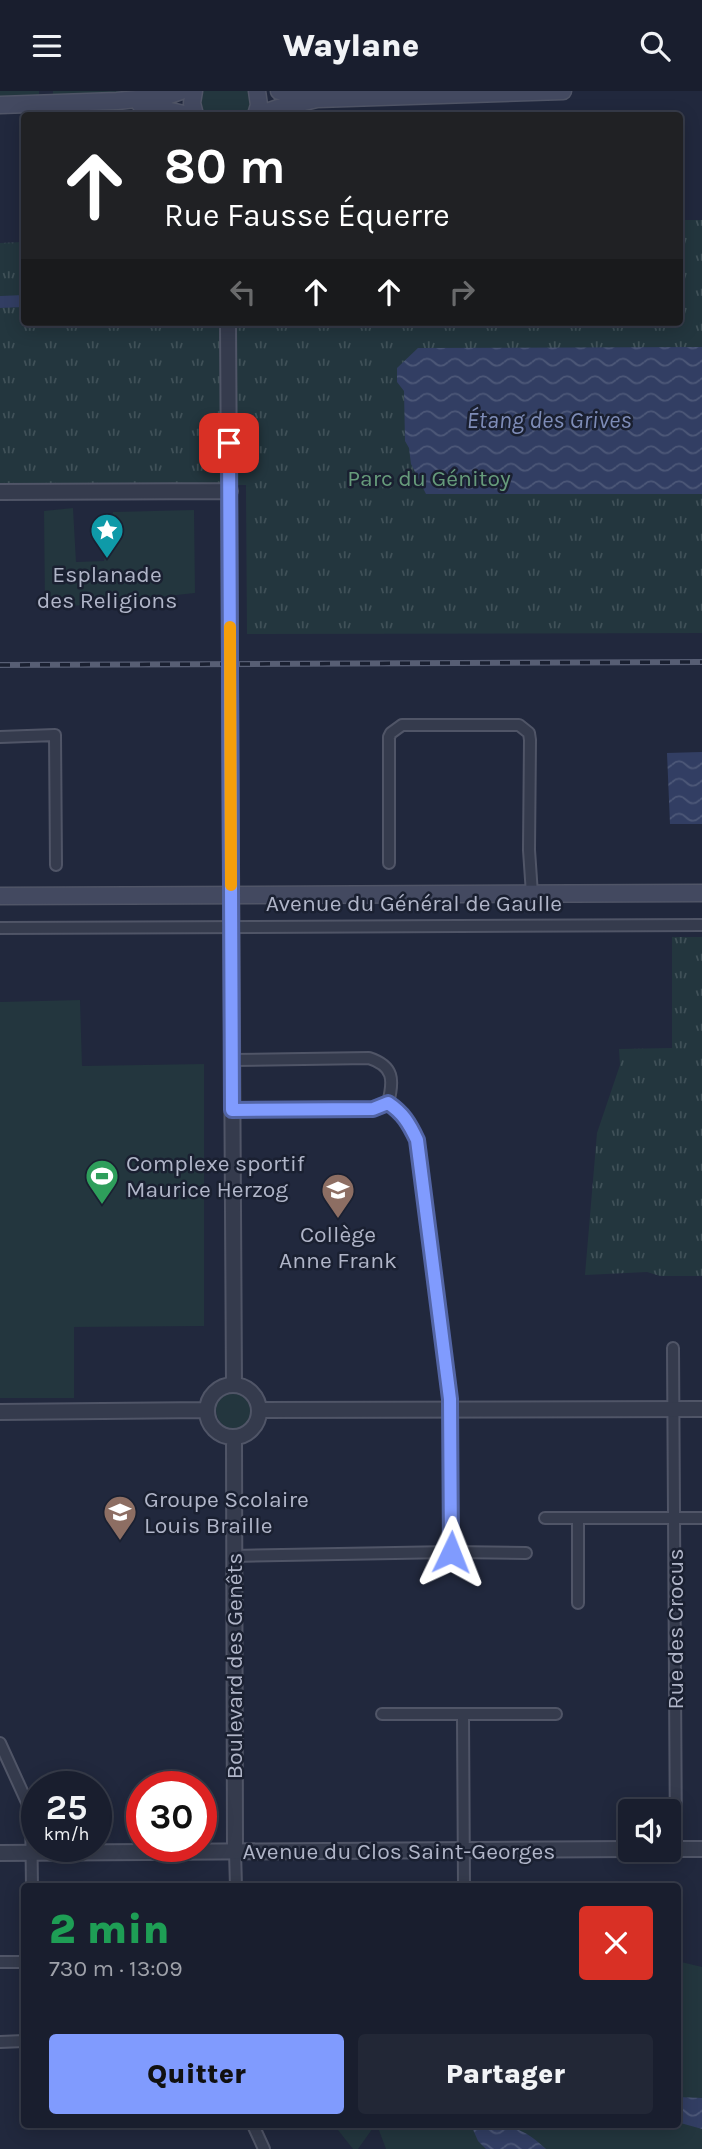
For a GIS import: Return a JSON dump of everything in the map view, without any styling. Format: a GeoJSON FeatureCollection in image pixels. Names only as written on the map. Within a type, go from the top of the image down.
{"type":"FeatureCollection","features":[{"type":"Feature","properties":{"kind":"main road"},"geometry":{"type":"LineString","coordinates":[[117,101],[145,94],[167,96],[181,91]]}},
{"type":"Feature","properties":{"kind":"main road"},"geometry":{"type":"LineString","coordinates":[[194,91],[192,103],[194,112]]}},
{"type":"Feature","properties":{"kind":"main road"},"geometry":{"type":"LineString","coordinates":[[257,91],[258,112]]}},
{"type":"Feature","properties":{"kind":"main road"},"geometry":{"type":"LineString","coordinates":[[279,91],[313,96],[563,91]]}},
{"type":"Feature","properties":{"kind":"main road"},"geometry":{"type":"LineString","coordinates":[[266,112],[313,96]]}},
{"type":"Feature","properties":{"kind":"main road"},"geometry":{"type":"LineString","coordinates":[[0,105],[47,97],[117,101],[175,112]]}},
{"type":"Feature","properties":{"kind":"main road","name":"Avenue du Général de Gaulle"},"geometry":{"type":"LineString","coordinates":[[0,896],[702,893]]}},
{"type":"Feature","properties":{"kind":"street"},"geometry":{"type":"LineString","coordinates":[[228,326],[234,1385]]}},
{"type":"Feature","properties":{"kind":"street"},"geometry":{"type":"LineString","coordinates":[[0,492],[230,491]]}},
{"type":"Feature","properties":{"kind":"street"},"geometry":{"type":"LineString","coordinates":[[389,863],[391,733],[402,725],[519,725],[529,733],[530,740],[529,851],[532,894]]}},
{"type":"Feature","properties":{"kind":"street"},"geometry":{"type":"LineString","coordinates":[[0,737],[55,735],[56,865]]}},
{"type":"Feature","properties":{"kind":"street","name":"Avenue du Général de Gaulle"},"geometry":{"type":"LineString","coordinates":[[0,929],[702,925]]}},
{"type":"Feature","properties":{"kind":"street"},"geometry":{"type":"LineString","coordinates":[[232,1060],[369,1058],[382,1062],[389,1071],[391,1082],[388,1103]]}},
{"type":"Feature","properties":{"kind":"street"},"geometry":{"type":"LineString","coordinates":[[232,1110],[373,1109],[388,1103]]}},
{"type":"Feature","properties":{"kind":"street"},"geometry":{"type":"LineString","coordinates":[[388,1103],[408,1120],[417,1140],[450,1410],[451,1552]]}},
{"type":"Feature","properties":{"kind":"street","name":"Rue des Crocus"},"geometry":{"type":"LineString","coordinates":[[672,1799],[675,1518],[673,1347]]}},
{"type":"Feature","properties":{"kind":"street"},"geometry":{"type":"LineString","coordinates":[[234,1385],[242,1386],[253,1394],[260,1410],[259,1418],[250,1432],[234,1438],[218,1433],[211,1427],[206,1410],[208,1402],[218,1390],[234,1385]]}},
{"type":"Feature","properties":{"kind":"street"},"geometry":{"type":"LineString","coordinates":[[260,1410],[702,1409]]}},
{"type":"Feature","properties":{"kind":"street"},"geometry":{"type":"LineString","coordinates":[[0,1412],[206,1410]]}},
{"type":"Feature","properties":{"kind":"street","name":"Boulevard des Genêts"},"geometry":{"type":"LineString","coordinates":[[234,1438],[235,1851]]}},
{"type":"Feature","properties":{"kind":"street"},"geometry":{"type":"LineString","coordinates":[[545,1518],[702,1518]]}},
{"type":"Feature","properties":{"kind":"street"},"geometry":{"type":"LineString","coordinates":[[578,1518],[578,1603]]}},
{"type":"Feature","properties":{"kind":"street"},"geometry":{"type":"LineString","coordinates":[[233,1556],[526,1553]]}},
{"type":"Feature","properties":{"kind":"street"},"geometry":{"type":"LineString","coordinates":[[382,1714],[556,1714]]}},
{"type":"Feature","properties":{"kind":"street"},"geometry":{"type":"LineString","coordinates":[[464,1716],[464,1883]]}},
{"type":"Feature","properties":{"kind":"street"},"geometry":{"type":"LineString","coordinates":[[0,1743],[21,1789]]}},
{"type":"Feature","properties":{"kind":"street","name":"Avenue du Clos Saint-Georges"},"geometry":{"type":"LineString","coordinates":[[112,1852],[618,1849]]}},
{"type":"Feature","properties":{"kind":"street"},"geometry":{"type":"LineString","coordinates":[[681,1849],[702,1849]]}},
{"type":"Feature","properties":{"kind":"street"},"geometry":{"type":"LineString","coordinates":[[235,1851],[236,1883]]}},
{"type":"Feature","properties":{"kind":"street","name":"Avenue du Clos Saint-Georges"},"geometry":{"type":"LineString","coordinates":[[0,1853],[21,1853]]}},
{"type":"Feature","properties":{"kind":"street"},"geometry":{"type":"LineString","coordinates":[[32,1862],[32,1883]]}},
{"type":"Feature","properties":{"kind":"street"},"geometry":{"type":"LineString","coordinates":[[0,1962],[21,1962]]}},
{"type":"Feature","properties":{"kind":"street"},"geometry":{"type":"LineString","coordinates":[[0,2042],[21,2041]]}},
{"type":"Feature","properties":{"kind":"street"},"geometry":{"type":"LineString","coordinates":[[254,2128],[264,2149]]}},
{"type":"Feature","properties":{"kind":"green space"},"geometry":{"type":"Polygon","coordinates":[[[0,91],[39,91],[39,96],[0,98],[0,91]]]}},
{"type":"Feature","properties":{"kind":"green space"},"geometry":{"type":"Polygon","coordinates":[[[53,91],[132,91],[53,96],[53,91]]]}},
{"type":"Feature","properties":{"kind":"green space"},"geometry":{"type":"Polygon","coordinates":[[[202,91],[251,91],[253,101],[250,112],[204,112],[201,105],[202,91]]]}},
{"type":"Feature","properties":{"kind":"green space","name":"Parc du Génitoy"},"geometry":{"type":"Polygon","coordinates":[[[683,220],[702,220],[702,633],[247,634],[246,485],[0,486],[0,243],[21,242],[21,326],[683,326],[683,220]]]}},
{"type":"Feature","properties":{"kind":"green space"},"geometry":{"type":"Polygon","coordinates":[[[73,508],[76,562],[104,561],[113,512],[194,510],[195,593],[45,609],[44,511],[73,508]]]}},
{"type":"Feature","properties":{"kind":"green space"},"geometry":{"type":"Polygon","coordinates":[[[672,937],[702,937],[702,1276],[660,1276],[647,1272],[585,1275],[597,1133],[620,1065],[619,1049],[672,1048],[672,937]]]}},
{"type":"Feature","properties":{"kind":"green space","name":"Complexe sportif Maurice Herzog"},"geometry":{"type":"Polygon","coordinates":[[[80,1000],[82,1066],[204,1064],[204,1326],[74,1327],[74,1398],[0,1398],[0,1002],[80,1000]]]}},
{"type":"Feature","properties":{"kind":"green space"},"geometry":{"type":"Polygon","coordinates":[[[235,1391],[249,1396],[254,1410],[249,1424],[235,1429],[221,1424],[216,1410],[221,1396],[235,1391]]]}},
{"type":"Feature","properties":{"kind":"green space"},"geometry":{"type":"Polygon","coordinates":[[[681,1962],[702,1967],[702,2149],[386,2149],[378,2128],[681,2128],[681,1962]]]}},
{"type":"Feature","properties":{"kind":"green space"},"geometry":{"type":"Polygon","coordinates":[[[336,2128],[373,2128],[358,2149],[353,2149],[336,2128]]]}},
{"type":"Feature","properties":{"kind":"water","name":"Étang des Grives"},"geometry":{"type":"Polygon","coordinates":[[[702,347],[702,494],[426,494],[411,464],[409,448],[405,441],[404,391],[397,382],[397,368],[418,348],[702,347]]]}},
{"type":"Feature","properties":{"kind":"water"},"geometry":{"type":"Polygon","coordinates":[[[702,752],[702,824],[670,824],[667,753],[702,752]]]}},
{"type":"Feature","properties":{"kind":"water"},"geometry":{"type":"Polygon","coordinates":[[[681,2097],[702,2098],[702,2129],[681,2123],[681,2097]]]}},
{"type":"Feature","properties":{"kind":"water"},"geometry":{"type":"Polygon","coordinates":[[[472,2128],[514,2128],[546,2149],[486,2149],[478,2141],[472,2128]]]}},
{"type":"Feature","properties":{"kind":"waterway"},"geometry":{"type":"LineString","coordinates":[[0,302],[21,301]]}},
{"type":"Feature","properties":{"kind":"railway"},"geometry":{"type":"LineString","coordinates":[[0,665],[702,662]]}},
{"type":"Feature","properties":{"kind":"slow traffic"},"geometry":{"type":"LineString","coordinates":[[230,627],[231,885]]}},
{"type":"Feature","properties":{"kind":"place","name":"Esplanade des Religions"},"geometry":{"type":"Point","coordinates":[107,560]}},
{"type":"Feature","properties":{"kind":"place","name":"Complexe sportif Maurice Herzog"},"geometry":{"type":"Point","coordinates":[102,1206]}},
{"type":"Feature","properties":{"kind":"place","name":"Collège Anne Frank"},"geometry":{"type":"Point","coordinates":[338,1220]}},
{"type":"Feature","properties":{"kind":"place","name":"Groupe Scolaire Louis Braille"},"geometry":{"type":"Point","coordinates":[120,1542]}},
{"type":"Feature","properties":{"kind":"route"},"geometry":{"type":"LineString","coordinates":[[229,443],[232,1110],[373,1109],[388,1103],[408,1120],[417,1140],[450,1399],[451,1552]]}}]}
